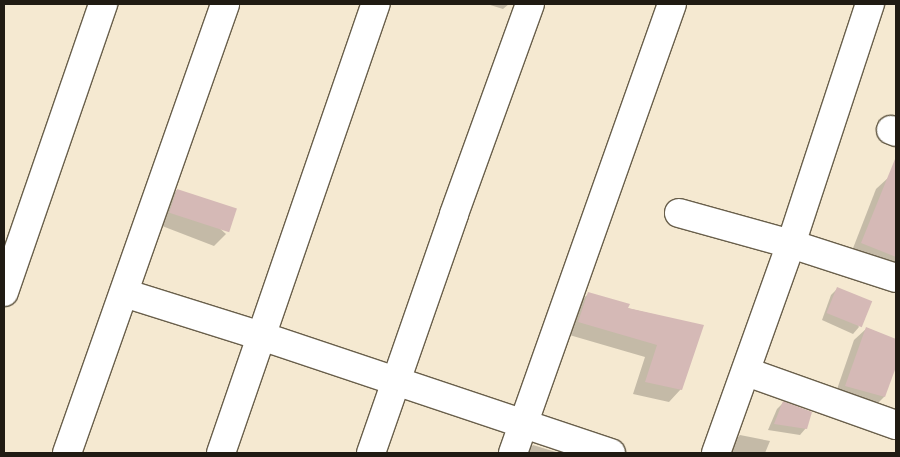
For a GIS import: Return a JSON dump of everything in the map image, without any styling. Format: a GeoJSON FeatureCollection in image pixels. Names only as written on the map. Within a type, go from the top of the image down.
{"type":"FeatureCollection","features":[{"type":"Feature","properties":{"kind":"street"},"geometry":{"type":"LineString","coordinates":[[4,292],[102,4]]}},
{"type":"Feature","properties":{"kind":"street"},"geometry":{"type":"LineString","coordinates":[[67,453],[225,4]]}},
{"type":"Feature","properties":{"kind":"street"},"geometry":{"type":"LineString","coordinates":[[221,453],[376,4]]}},
{"type":"Feature","properties":{"kind":"street"},"geometry":{"type":"LineString","coordinates":[[371,453],[530,4]]}},
{"type":"Feature","properties":{"kind":"street"},"geometry":{"type":"LineString","coordinates":[[513,453],[672,4]]}},
{"type":"Feature","properties":{"kind":"street"},"geometry":{"type":"LineString","coordinates":[[716,453],[747,372],[791,244],[870,4]]}},
{"type":"Feature","properties":{"kind":"street"},"geometry":{"type":"LineString","coordinates":[[679,213],[791,244],[896,278]]}},
{"type":"Feature","properties":{"kind":"street"},"geometry":{"type":"LineString","coordinates":[[124,293],[261,336],[611,453]]}},
{"type":"Feature","properties":{"kind":"street"},"geometry":{"type":"LineString","coordinates":[[747,372],[896,425]]}},
{"type":"Feature","properties":{"kind":"building"},"geometry":{"type":"Polygon","coordinates":[[[896,159],[896,257],[861,243],[896,159]]]}},
{"type":"Feature","properties":{"kind":"building"},"geometry":{"type":"Polygon","coordinates":[[[177,189],[237,208],[229,232],[169,213],[177,189]]]}},
{"type":"Feature","properties":{"kind":"building"},"geometry":{"type":"Polygon","coordinates":[[[837,287],[872,301],[862,327],[827,313],[837,287]]]}},
{"type":"Feature","properties":{"kind":"building"},"geometry":{"type":"Polygon","coordinates":[[[588,292],[630,304],[628,308],[704,325],[682,390],[645,382],[657,345],[578,322],[588,292]]]}},
{"type":"Feature","properties":{"kind":"building"},"geometry":{"type":"Polygon","coordinates":[[[866,327],[896,339],[896,367],[885,397],[845,386],[866,327]]]}},
{"type":"Feature","properties":{"kind":"building"},"geometry":{"type":"Polygon","coordinates":[[[783,401],[812,412],[807,429],[774,424],[783,401]]]}}]}
